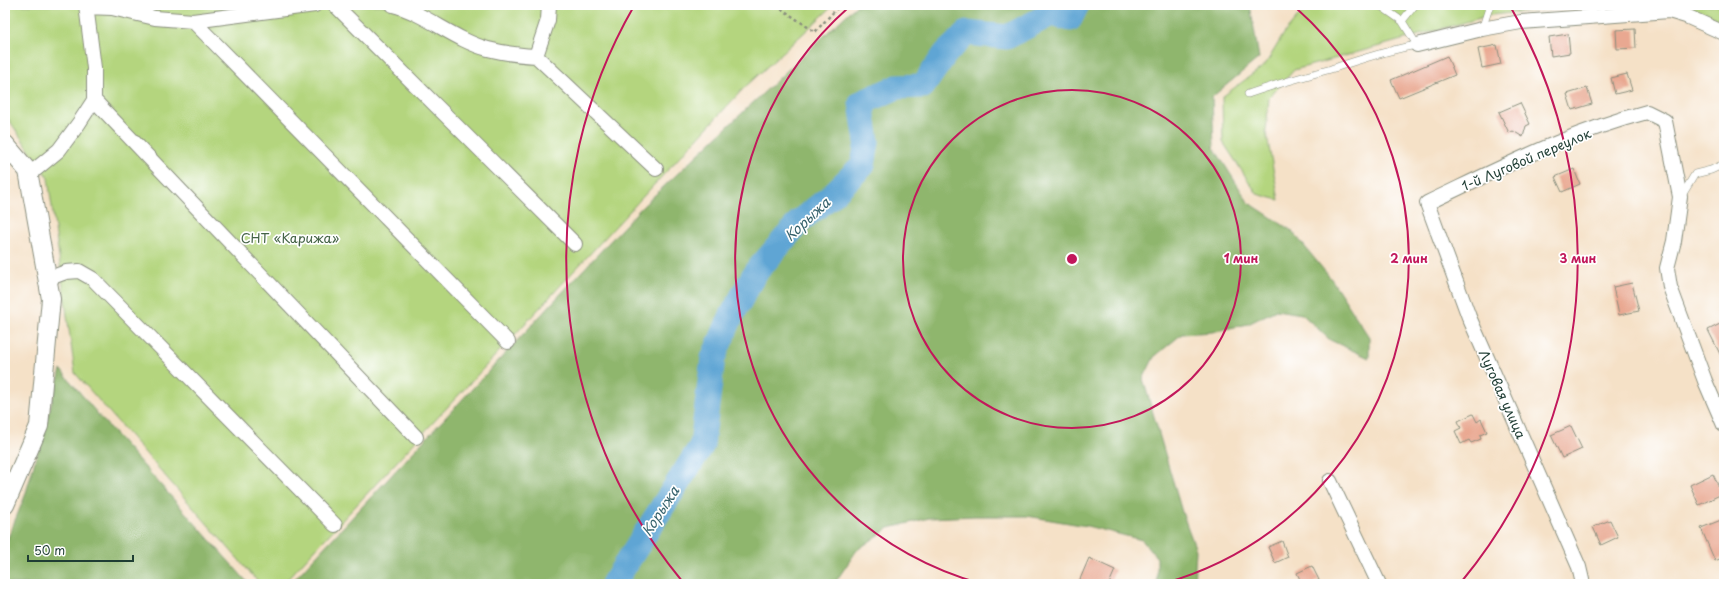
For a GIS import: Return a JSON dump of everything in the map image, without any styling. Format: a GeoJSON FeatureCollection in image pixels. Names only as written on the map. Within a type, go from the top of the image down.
{"type":"FeatureCollection","features":[{"type":"Feature","properties":{"kind":"street"},"geometry":{"type":"LineString","coordinates":[[28,171],[36,169],[59,150],[94,100],[94,68],[86,6],[112,8],[155,18],[193,21],[315,5]]}},
{"type":"Feature","properties":{"kind":"street"},"geometry":{"type":"LineString","coordinates":[[335,5],[575,244]]}},
{"type":"Feature","properties":{"kind":"street"},"geometry":{"type":"LineString","coordinates":[[393,5],[410,10],[487,48],[536,56],[656,169]]}},
{"type":"Feature","properties":{"kind":"street"},"geometry":{"type":"LineString","coordinates":[[536,56],[548,20],[549,5]]}},
{"type":"Feature","properties":{"kind":"street"},"geometry":{"type":"LineString","coordinates":[[1417,45],[1482,29],[1521,22],[1671,8],[1724,33]]}},
{"type":"Feature","properties":{"kind":"street"},"geometry":{"type":"LineString","coordinates":[[193,21],[508,342]]}},
{"type":"Feature","properties":{"kind":"street"},"geometry":{"type":"LineString","coordinates":[[94,100],[416,437]]}},
{"type":"Feature","properties":{"kind":"street","name":"1-й Луговой переулок"},"geometry":{"type":"LineString","coordinates":[[1427,203],[1554,144],[1624,118],[1647,112],[1666,121],[1680,197],[1674,241],[1667,268],[1670,287],[1705,381],[1724,425]]}},
{"type":"Feature","properties":{"kind":"street"},"geometry":{"type":"LineString","coordinates":[[5,144],[28,171],[50,299],[39,426],[5,505]]}},
{"type":"Feature","properties":{"kind":"street","name":"Луговая улица"},"geometry":{"type":"LineString","coordinates":[[1427,203],[1469,316],[1579,567],[1583,584]]}},
{"type":"Feature","properties":{"kind":"street"},"geometry":{"type":"LineString","coordinates":[[47,278],[66,272],[79,271],[93,279],[335,525]]}},
{"type":"Feature","properties":{"kind":"street"},"geometry":{"type":"LineString","coordinates":[[1330,481],[1379,584]]}},
{"type":"Feature","properties":{"kind":"lane"},"geometry":{"type":"LineString","coordinates":[[1248,94],[1277,83],[1330,69],[1396,48],[1417,45],[1402,21],[1379,5]]}},
{"type":"Feature","properties":{"kind":"lane"},"geometry":{"type":"LineString","coordinates":[[1402,21],[1415,5]]}},
{"type":"Feature","properties":{"kind":"lane"},"geometry":{"type":"LineString","coordinates":[[1482,29],[1490,5]]}},
{"type":"Feature","properties":{"kind":"lane"},"geometry":{"type":"LineString","coordinates":[[1680,197],[1695,174],[1711,170],[1724,164]]}},
{"type":"Feature","properties":{"kind":"path"},"geometry":{"type":"LineString","coordinates":[[776,5],[815,32],[840,5]]}},
{"type":"Feature","properties":{"kind":"green space","name":"СНТ «Карижа»"},"geometry":{"type":"Polygon","coordinates":[[[5,5],[834,5],[744,88],[283,584],[260,584],[75,373],[48,178],[5,114],[5,5]]]}},
{"type":"Feature","properties":{"kind":"green space"},"geometry":{"type":"Polygon","coordinates":[[[857,5],[1250,5],[1259,58],[1212,97],[1214,148],[1248,202],[1292,231],[1332,280],[1369,337],[1369,358],[1330,340],[1302,314],[1276,310],[1248,324],[1212,332],[1182,334],[1154,357],[1143,379],[1182,512],[1196,550],[1194,584],[1157,584],[1157,558],[1142,540],[1087,526],[1027,516],[975,516],[929,518],[889,528],[857,550],[834,584],[290,584],[641,208],[857,5]]]}},
{"type":"Feature","properties":{"kind":"green space"},"geometry":{"type":"Polygon","coordinates":[[[1308,5],[1592,5],[1491,15],[1294,70],[1269,98],[1266,131],[1279,200],[1257,194],[1223,142],[1222,97],[1265,65],[1285,32],[1308,5]]]}},
{"type":"Feature","properties":{"kind":"green space"},"geometry":{"type":"Polygon","coordinates":[[[1671,5],[1724,5],[1724,21],[1671,5]]]}},
{"type":"Feature","properties":{"kind":"green space"},"geometry":{"type":"Polygon","coordinates":[[[61,370],[101,418],[249,584],[5,584],[5,545],[25,496],[61,370]]]}},
{"type":"Feature","properties":{"kind":"building"},"geometry":{"type":"Polygon","coordinates":[[[1635,29],[1636,48],[1617,49],[1616,30],[1635,29]]]}},
{"type":"Feature","properties":{"kind":"building"},"geometry":{"type":"Polygon","coordinates":[[[1568,34],[1570,53],[1551,56],[1549,37],[1568,34]]]}},
{"type":"Feature","properties":{"kind":"building"},"geometry":{"type":"Polygon","coordinates":[[[1497,45],[1501,64],[1482,68],[1478,49],[1497,45]]]}},
{"type":"Feature","properties":{"kind":"building"},"geometry":{"type":"Polygon","coordinates":[[[1447,56],[1455,75],[1399,98],[1391,80],[1447,56]]]}},
{"type":"Feature","properties":{"kind":"building"},"geometry":{"type":"Polygon","coordinates":[[[1627,74],[1632,90],[1615,94],[1611,78],[1627,74]]]}},
{"type":"Feature","properties":{"kind":"building"},"geometry":{"type":"Polygon","coordinates":[[[1587,88],[1592,104],[1572,110],[1567,94],[1587,88]]]}},
{"type":"Feature","properties":{"kind":"building"},"geometry":{"type":"Polygon","coordinates":[[[1520,103],[1530,124],[1526,126],[1523,137],[1513,131],[1509,133],[1499,112],[1520,103]]]}},
{"type":"Feature","properties":{"kind":"building"},"geometry":{"type":"Polygon","coordinates":[[[1574,169],[1580,184],[1562,192],[1555,177],[1574,169]]]}},
{"type":"Feature","properties":{"kind":"building"},"geometry":{"type":"Polygon","coordinates":[[[1632,283],[1639,311],[1619,315],[1613,287],[1632,283]]]}},
{"type":"Feature","properties":{"kind":"building"},"geometry":{"type":"Polygon","coordinates":[[[1724,322],[1724,362],[1708,330],[1724,322]]]}},
{"type":"Feature","properties":{"kind":"building"},"geometry":{"type":"Polygon","coordinates":[[[1473,414],[1477,422],[1481,419],[1487,432],[1480,435],[1481,439],[1471,443],[1469,440],[1461,444],[1455,431],[1461,428],[1458,421],[1473,414]]]}},
{"type":"Feature","properties":{"kind":"building"},"geometry":{"type":"Polygon","coordinates":[[[1571,426],[1582,449],[1562,458],[1551,435],[1571,426]]]}},
{"type":"Feature","properties":{"kind":"building"},"geometry":{"type":"Polygon","coordinates":[[[1713,474],[1722,494],[1699,505],[1690,485],[1713,474]]]}},
{"type":"Feature","properties":{"kind":"building"},"geometry":{"type":"Polygon","coordinates":[[[1610,520],[1618,537],[1601,545],[1593,527],[1610,520]]]}},
{"type":"Feature","properties":{"kind":"building"},"geometry":{"type":"Polygon","coordinates":[[[1721,520],[1724,526],[1724,557],[1715,561],[1701,528],[1721,520]]]}},
{"type":"Feature","properties":{"kind":"building"},"geometry":{"type":"Polygon","coordinates":[[[1282,541],[1288,557],[1275,563],[1268,547],[1282,541]]]}},
{"type":"Feature","properties":{"kind":"building"},"geometry":{"type":"Polygon","coordinates":[[[1089,558],[1115,570],[1109,584],[1078,584],[1089,558]]]}},
{"type":"Feature","properties":{"kind":"building"},"geometry":{"type":"Polygon","coordinates":[[[1312,566],[1319,580],[1312,584],[1302,584],[1297,573],[1312,566]]]}},
{"type":"Feature","properties":{"kind":"waterway","name":"Корыжа"},"geometry":{"type":"LineString","coordinates":[[613,584],[702,445],[713,358],[731,317],[755,273],[801,220],[830,197],[863,165],[867,142],[861,103],[897,87],[923,86],[946,53],[967,33],[1007,37],[1051,14],[1070,19],[1077,5]]}}]}
